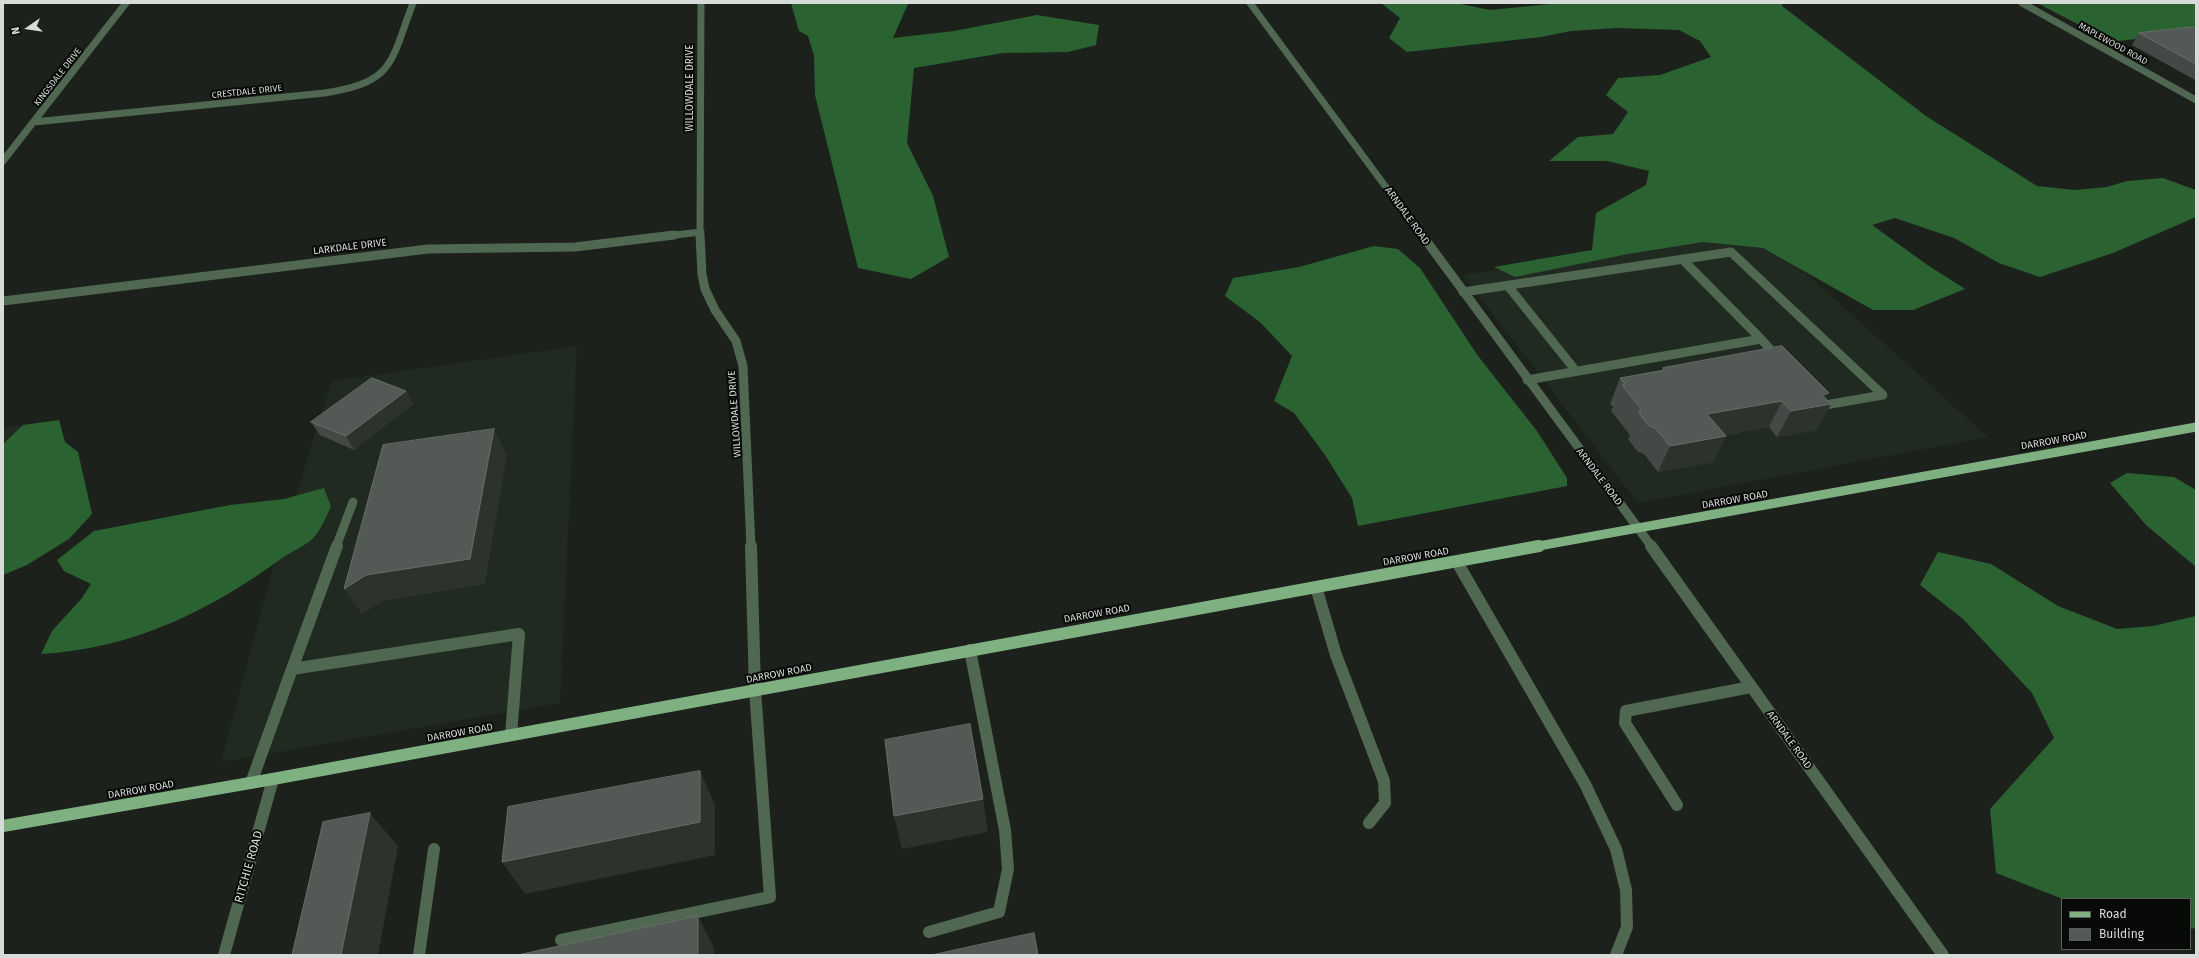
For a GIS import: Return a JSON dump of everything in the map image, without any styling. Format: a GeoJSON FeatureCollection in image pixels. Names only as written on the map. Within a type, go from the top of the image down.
{"type":"FeatureCollection","features":[{"type":"Feature","properties":{"kind":"main road","name":"DARROW ROAD"},"geometry":{"type":"LineString","coordinates":[[3,826],[511,736],[970,650],[2196,427]]}},
{"type":"Feature","properties":{"kind":"street","name":"KINGSDALE DRIVE"},"geometry":{"type":"LineString","coordinates":[[3,161],[126,3]]}},
{"type":"Feature","properties":{"kind":"street","name":"CRESTDALE DRIVE"},"geometry":{"type":"LineString","coordinates":[[34,122],[325,93],[350,88],[372,79],[388,66],[413,3]]}},
{"type":"Feature","properties":{"kind":"street","name":"WILLOWDALE DRIVE"},"geometry":{"type":"LineString","coordinates":[[561,940],[770,898],[755,690],[750,491],[743,366],[736,341],[715,310],[706,289],[702,274],[701,3]]}},
{"type":"Feature","properties":{"kind":"street","name":"ARNDALE ROAD"},"geometry":{"type":"LineString","coordinates":[[1250,3],[1527,380],[1639,529],[1943,955]]}},
{"type":"Feature","properties":{"kind":"street","name":"MAPLEWOOD ROAD"},"geometry":{"type":"LineString","coordinates":[[2022,3],[2196,100]]}},
{"type":"Feature","properties":{"kind":"street","name":"LARKDALE DRIVE"},"geometry":{"type":"LineString","coordinates":[[3,301],[428,249],[575,247],[701,232]]}},
{"type":"Feature","properties":{"kind":"street"},"geometry":{"type":"LineString","coordinates":[[1463,292],[1731,252],[1883,395],[1825,405],[1814,394]]}},
{"type":"Feature","properties":{"kind":"street"},"geometry":{"type":"LineString","coordinates":[[1682,259],[1787,367]]}},
{"type":"Feature","properties":{"kind":"street"},"geometry":{"type":"LineString","coordinates":[[1508,286],[1576,371]]}},
{"type":"Feature","properties":{"kind":"street"},"geometry":{"type":"LineString","coordinates":[[1527,380],[1761,339]]}},
{"type":"Feature","properties":{"kind":"street"},"geometry":{"type":"LineString","coordinates":[[251,783],[354,502]]}},
{"type":"Feature","properties":{"kind":"street"},"geometry":{"type":"LineString","coordinates":[[1456,562],[1585,784],[1616,849],[1626,890],[1627,928],[1616,955]]}},
{"type":"Feature","properties":{"kind":"street"},"geometry":{"type":"LineString","coordinates":[[1316,587],[1336,655],[1384,781],[1385,803],[1369,823]]}},
{"type":"Feature","properties":{"kind":"street"},"geometry":{"type":"LineString","coordinates":[[292,669],[519,634],[511,736]]}},
{"type":"Feature","properties":{"kind":"street"},"geometry":{"type":"LineString","coordinates":[[929,932],[999,912],[1008,869],[1005,830],[970,650]]}},
{"type":"Feature","properties":{"kind":"street"},"geometry":{"type":"LineString","coordinates":[[1677,805],[1625,723],[1626,711],[1751,687]]}},
{"type":"Feature","properties":{"kind":"street","name":"RITCHIE ROAD"},"geometry":{"type":"LineString","coordinates":[[224,955],[273,779]]}},
{"type":"Feature","properties":{"kind":"street"},"geometry":{"type":"LineString","coordinates":[[419,955],[434,849]]}},
{"type":"Feature","properties":{"kind":"shaded area"},"geometry":{"type":"Polygon","coordinates":[[[1759,231],[1988,437],[1638,503],[1463,275],[1759,231]]]}},
{"type":"Feature","properties":{"kind":"shaded area"},"geometry":{"type":"Polygon","coordinates":[[[577,346],[560,703],[221,762],[274,564],[332,381],[577,346]]]}},
{"type":"Feature","properties":{"kind":"shaded area"},"geometry":{"type":"Polygon","coordinates":[[[23,425],[3,444],[3,427],[23,425]]]}},
{"type":"Feature","properties":{"kind":"green space"},"geometry":{"type":"Polygon","coordinates":[[[791,3],[911,3],[908,4],[893,38],[954,31],[1037,15],[1099,25],[1096,45],[1068,52],[1003,53],[914,68],[907,143],[933,196],[949,257],[911,279],[858,268],[815,95],[814,56],[808,36],[799,31],[791,3]]]}},
{"type":"Feature","properties":{"kind":"green space"},"geometry":{"type":"Polygon","coordinates":[[[1381,3],[1456,3],[1490,10],[1561,3],[1783,3],[1782,6],[1926,116],[2037,186],[2075,190],[2107,187],[2127,181],[2163,178],[2196,190],[2196,217],[2113,253],[2040,277],[1999,263],[1954,238],[1895,218],[1872,225],[1926,264],[1965,289],[1913,310],[1873,310],[1763,248],[1703,242],[1628,254],[1515,277],[1494,267],[1592,250],[1596,213],[1646,185],[1649,171],[1607,161],[1549,161],[1578,137],[1613,134],[1628,112],[1606,95],[1618,78],[1660,75],[1711,57],[1700,41],[1679,30],[1617,28],[1571,31],[1541,37],[1407,52],[1389,38],[1400,18],[1381,3]]]}},
{"type":"Feature","properties":{"kind":"green space"},"geometry":{"type":"Polygon","coordinates":[[[2196,3],[2196,31],[2112,42],[2039,4],[2196,3]]]}},
{"type":"Feature","properties":{"kind":"green space"},"geometry":{"type":"Polygon","coordinates":[[[1374,246],[1398,249],[1420,268],[1478,356],[1537,431],[1567,478],[1567,486],[1358,526],[1352,498],[1325,455],[1294,413],[1274,401],[1292,356],[1261,323],[1225,296],[1233,278],[1299,267],[1374,246]]]}},
{"type":"Feature","properties":{"kind":"green space"},"geometry":{"type":"Polygon","coordinates":[[[59,420],[65,442],[78,452],[92,514],[69,539],[27,565],[3,575],[3,444],[23,425],[59,420]]]}},
{"type":"Feature","properties":{"kind":"green space"},"geometry":{"type":"Polygon","coordinates":[[[2127,473],[2174,477],[2196,490],[2196,567],[2146,525],[2110,483],[2127,473]]]}},
{"type":"Feature","properties":{"kind":"green space"},"geometry":{"type":"Polygon","coordinates":[[[324,488],[331,507],[322,526],[315,536],[304,545],[286,555],[227,595],[169,624],[138,635],[75,651],[41,654],[52,631],[82,598],[91,584],[64,571],[57,560],[94,531],[230,505],[284,499],[324,488]]]}},
{"type":"Feature","properties":{"kind":"green space"},"geometry":{"type":"Polygon","coordinates":[[[1938,552],[1991,564],[2058,606],[2117,629],[2153,626],[2196,616],[2196,928],[2191,929],[2191,898],[2061,898],[1996,873],[1990,809],[2054,738],[2032,693],[1963,619],[1920,585],[1938,552]]]}},
{"type":"Feature","properties":{"kind":"building"},"geometry":{"type":"Polygon","coordinates":[[[2193,27],[2196,29],[2196,64],[2139,33],[2193,27]]]}},
{"type":"Feature","properties":{"kind":"building"},"geometry":{"type":"Polygon","coordinates":[[[1782,346],[1829,393],[1822,395],[1831,404],[1791,411],[1782,401],[1707,414],[1726,436],[1670,446],[1656,429],[1648,425],[1639,413],[1641,409],[1622,385],[1625,384],[1620,378],[1665,370],[1663,368],[1782,346]]]}},
{"type":"Feature","properties":{"kind":"building"},"geometry":{"type":"Polygon","coordinates":[[[372,378],[406,391],[346,436],[311,422],[372,378]]]}},
{"type":"Feature","properties":{"kind":"building"},"geometry":{"type":"Polygon","coordinates":[[[494,429],[470,559],[366,575],[344,589],[383,445],[494,429]]]}},
{"type":"Feature","properties":{"kind":"building"},"geometry":{"type":"Polygon","coordinates":[[[970,724],[983,799],[894,816],[885,740],[970,724]]]}},
{"type":"Feature","properties":{"kind":"building"},"geometry":{"type":"Polygon","coordinates":[[[700,771],[700,822],[502,862],[508,807],[700,771]]]}},
{"type":"Feature","properties":{"kind":"building"},"geometry":{"type":"Polygon","coordinates":[[[370,813],[341,955],[292,955],[323,822],[370,813]]]}},
{"type":"Feature","properties":{"kind":"building"},"geometry":{"type":"Polygon","coordinates":[[[698,916],[698,955],[518,955],[698,916]]]}},
{"type":"Feature","properties":{"kind":"building"},"geometry":{"type":"Polygon","coordinates":[[[1034,933],[1038,955],[932,955],[1034,933]]]}}]}
